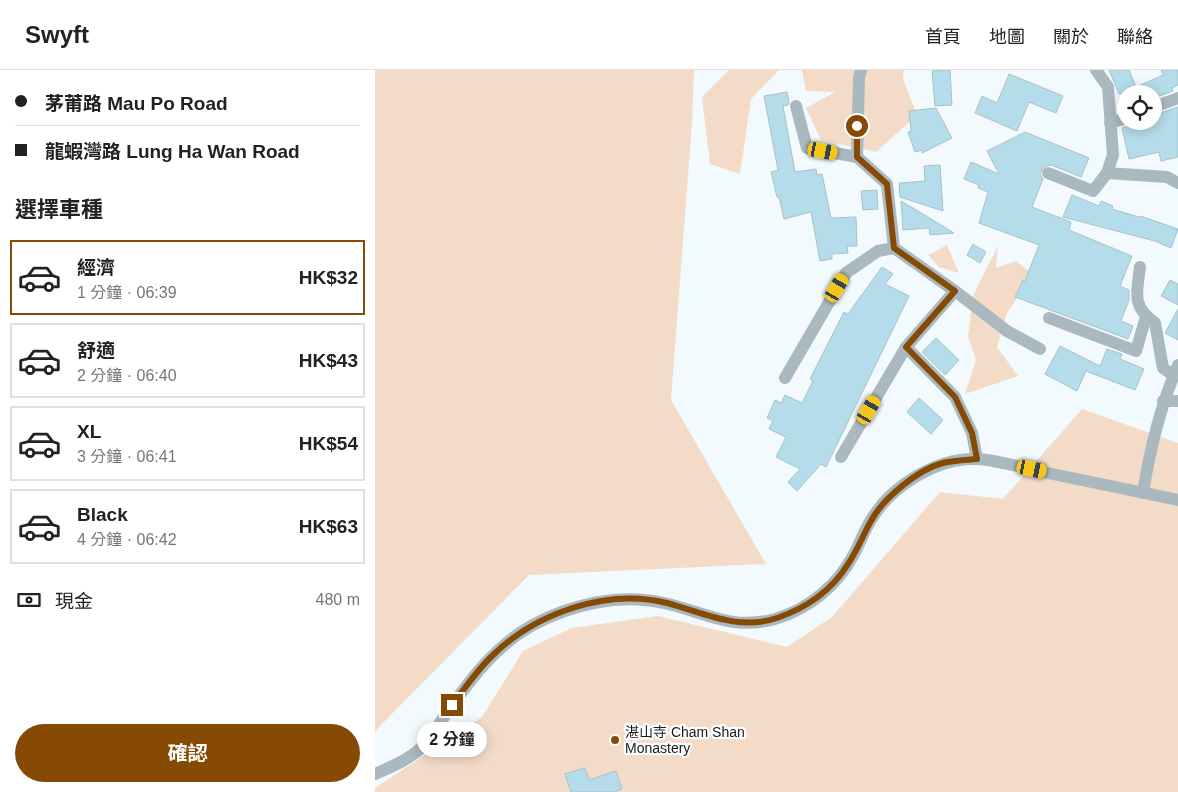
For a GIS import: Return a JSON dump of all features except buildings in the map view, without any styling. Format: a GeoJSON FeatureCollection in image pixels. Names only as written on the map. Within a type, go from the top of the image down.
{"type":"FeatureCollection","features":[{"type":"Feature","properties":{"kind":"street"},"geometry":{"type":"LineString","coordinates":[[857,157],[859,78],[861,70]]}},
{"type":"Feature","properties":{"kind":"street"},"geometry":{"type":"LineString","coordinates":[[1048,173],[1093,191],[1107,173],[1113,155],[1108,87],[1095,70]]}},
{"type":"Feature","properties":{"kind":"street"},"geometry":{"type":"LineString","coordinates":[[1162,104],[1178,98]]}},
{"type":"Feature","properties":{"kind":"street"},"geometry":{"type":"LineString","coordinates":[[796,106],[807,148],[857,157],[887,184],[894,248]]}},
{"type":"Feature","properties":{"kind":"street"},"geometry":{"type":"LineString","coordinates":[[1111,124],[1117,122]]}},
{"type":"Feature","properties":{"kind":"street"},"geometry":{"type":"LineString","coordinates":[[1107,173],[1167,177],[1178,183]]}},
{"type":"Feature","properties":{"kind":"street"},"geometry":{"type":"LineString","coordinates":[[785,378],[845,273],[877,251],[894,248],[1007,331],[1040,349]]}},
{"type":"Feature","properties":{"kind":"street"},"geometry":{"type":"LineString","coordinates":[[1140,267],[1136,297],[1143,314],[1155,323],[1163,368],[1176,370],[1163,401],[1150,453],[1143,493]]}},
{"type":"Feature","properties":{"kind":"street"},"geometry":{"type":"LineString","coordinates":[[841,457],[906,347],[955,291]]}},
{"type":"Feature","properties":{"kind":"street"},"geometry":{"type":"LineString","coordinates":[[1049,318],[1136,351],[1146,317]]}},
{"type":"Feature","properties":{"kind":"street"},"geometry":{"type":"LineString","coordinates":[[906,347],[955,397],[972,433],[977,459]]}},
{"type":"Feature","properties":{"kind":"street"},"geometry":{"type":"LineString","coordinates":[[1163,401],[1178,401]]}},
{"type":"Feature","properties":{"kind":"street"},"geometry":{"type":"LineString","coordinates":[[375,774],[410,757],[421,748],[480,669],[506,643],[532,626],[560,612],[579,606],[613,600],[647,600],[664,603],[707,617],[748,623],[776,618],[803,607],[828,589],[848,565],[871,518],[894,493],[918,474],[943,463],[977,459],[1178,500]]}},
{"type":"Feature","properties":{"kind":"shaded area"},"geometry":{"type":"Polygon","coordinates":[[[375,70],[694,70],[692,122],[671,400],[766,564],[529,575],[375,731],[375,70]]]}},
{"type":"Feature","properties":{"kind":"shaded area"},"geometry":{"type":"Polygon","coordinates":[[[729,70],[779,70],[751,99],[740,174],[710,164],[702,97],[729,70]]]}},
{"type":"Feature","properties":{"kind":"shaded area"},"geometry":{"type":"Polygon","coordinates":[[[802,70],[904,70],[903,79],[917,115],[876,152],[821,140],[806,108],[835,92],[806,91],[802,70]]]}},
{"type":"Feature","properties":{"kind":"shaded area"},"geometry":{"type":"Polygon","coordinates":[[[947,245],[959,273],[939,267],[928,255],[947,245]]]}},
{"type":"Feature","properties":{"kind":"shaded area"},"geometry":{"type":"Polygon","coordinates":[[[998,246],[996,268],[1016,261],[1033,274],[1007,313],[997,347],[1018,376],[965,394],[976,360],[968,337],[973,296],[998,246]]]}},
{"type":"Feature","properties":{"kind":"shaded area"},"geometry":{"type":"Polygon","coordinates":[[[1082,409],[1178,443],[1178,792],[375,792],[375,788],[482,717],[523,651],[572,628],[658,616],[787,647],[832,617],[940,492],[1003,499],[1082,409]]]}},
{"type":"Feature","properties":{"kind":"place","name":"湛山寺 Cham Shan Monastery"},"geometry":{"type":"Point","coordinates":[615,740]}},
{"type":"Feature","properties":{"kind":"route"},"geometry":{"type":"LineString","coordinates":[[452,705],[480,669],[506,643],[546,618],[579,606],[613,600],[647,600],[682,608],[707,617],[748,623],[776,618],[803,607],[816,599],[839,578],[855,552],[871,518],[894,493],[918,474],[943,463],[977,459],[972,433],[955,397],[906,347],[955,291],[894,248],[887,184],[857,157],[857,126]]}}]}
